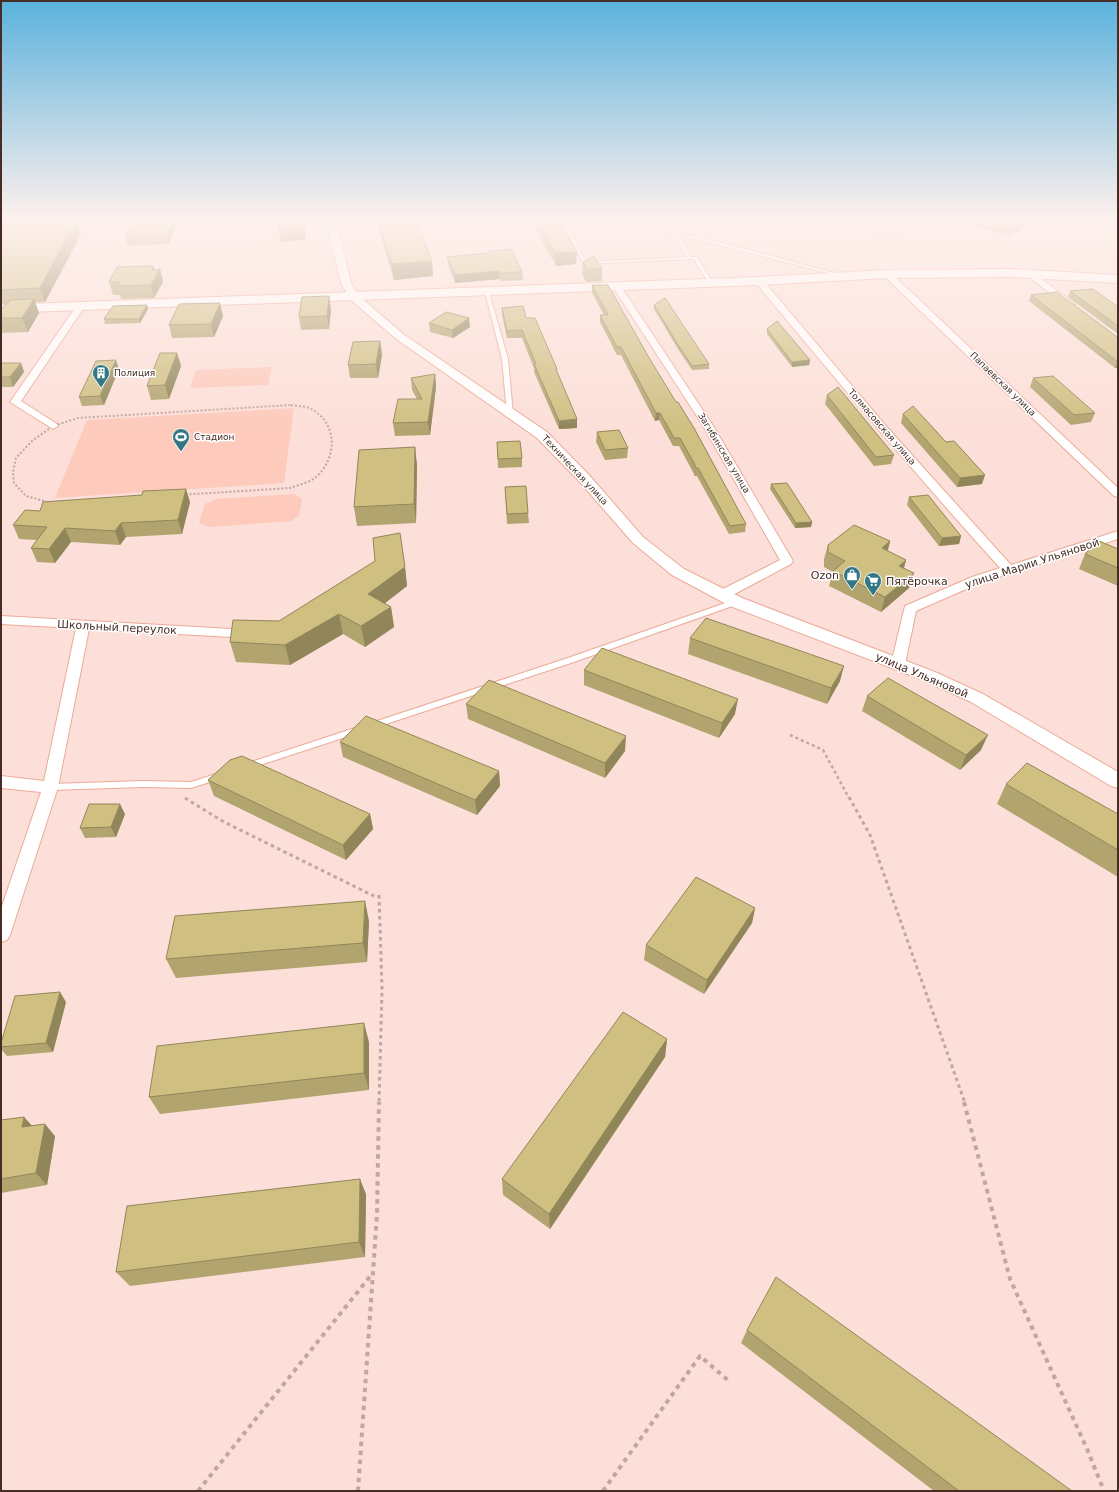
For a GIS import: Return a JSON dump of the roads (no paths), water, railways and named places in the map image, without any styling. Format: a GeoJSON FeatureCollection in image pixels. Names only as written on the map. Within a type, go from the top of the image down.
{"type":"FeatureCollection","features":[{"type":"Feature","properties":{"kind":"main road"},"geometry":{"type":"LineString","coordinates":[[7,312],[81,306],[523,291]]}},
{"type":"Feature","properties":{"kind":"street"},"geometry":{"type":"LineString","coordinates":[[350,291],[354,297]]}},
{"type":"Feature","properties":{"kind":"street","name":"Загибинская улица"},"geometry":{"type":"LineString","coordinates":[[619,291],[707,424],[787,561],[729,598]]}},
{"type":"Feature","properties":{"kind":"street","name":"Толмасовская улица"},"geometry":{"type":"LineString","coordinates":[[766,291],[940,494],[1008,569]]}},
{"type":"Feature","properties":{"kind":"street","name":"Папаевская улица"},"geometry":{"type":"LineString","coordinates":[[904,291],[1118,494]]}},
{"type":"Feature","properties":{"kind":"street"},"geometry":{"type":"LineString","coordinates":[[1053,291],[1081,312]]}},
{"type":"Feature","properties":{"kind":"street","name":"Техническая улица"},"geometry":{"type":"LineString","coordinates":[[354,297],[399,336],[542,435],[584,478],[638,540],[678,572],[729,598]]}},
{"type":"Feature","properties":{"kind":"street"},"geometry":{"type":"LineString","coordinates":[[53,426],[12,402],[81,306]]}},
{"type":"Feature","properties":{"kind":"street","name":"улица Марии Ульяновой"},"geometry":{"type":"LineString","coordinates":[[898,664],[910,609],[976,580],[1118,535]]}},
{"type":"Feature","properties":{"kind":"street","name":"улица Ульяновой"},"geometry":{"type":"LineString","coordinates":[[729,598],[802,628],[929,676],[977,698],[1118,782]]}},
{"type":"Feature","properties":{"kind":"street","name":"Школьный переулок"},"geometry":{"type":"LineString","coordinates":[[1,620],[232,633]]}},
{"type":"Feature","properties":{"kind":"street"},"geometry":{"type":"LineString","coordinates":[[1,935],[50,787],[83,625]]}},
{"type":"Feature","properties":{"kind":"street"},"geometry":{"type":"LineString","coordinates":[[1,782],[50,787]]}},
{"type":"Feature","properties":{"kind":"lane"},"geometry":{"type":"LineString","coordinates":[[487,292],[505,359],[510,414]]}},
{"type":"Feature","properties":{"kind":"lane"},"geometry":{"type":"LineString","coordinates":[[243,768],[571,660],[729,598]]}},
{"type":"Feature","properties":{"kind":"lane"},"geometry":{"type":"LineString","coordinates":[[50,787],[163,784],[191,785],[228,773]]}},
{"type":"Feature","properties":{"kind":"place","name":"Полиция"},"geometry":{"type":"Point","coordinates":[101,388]}},
{"type":"Feature","properties":{"kind":"place","name":"Стадион"},"geometry":{"type":"Point","coordinates":[181,452]}},
{"type":"Feature","properties":{"kind":"place","name":"Ozon"},"geometry":{"type":"Point","coordinates":[852,590]}},
{"type":"Feature","properties":{"kind":"place","name":"Пятёрочка"},"geometry":{"type":"Point","coordinates":[873,596]}}]}
